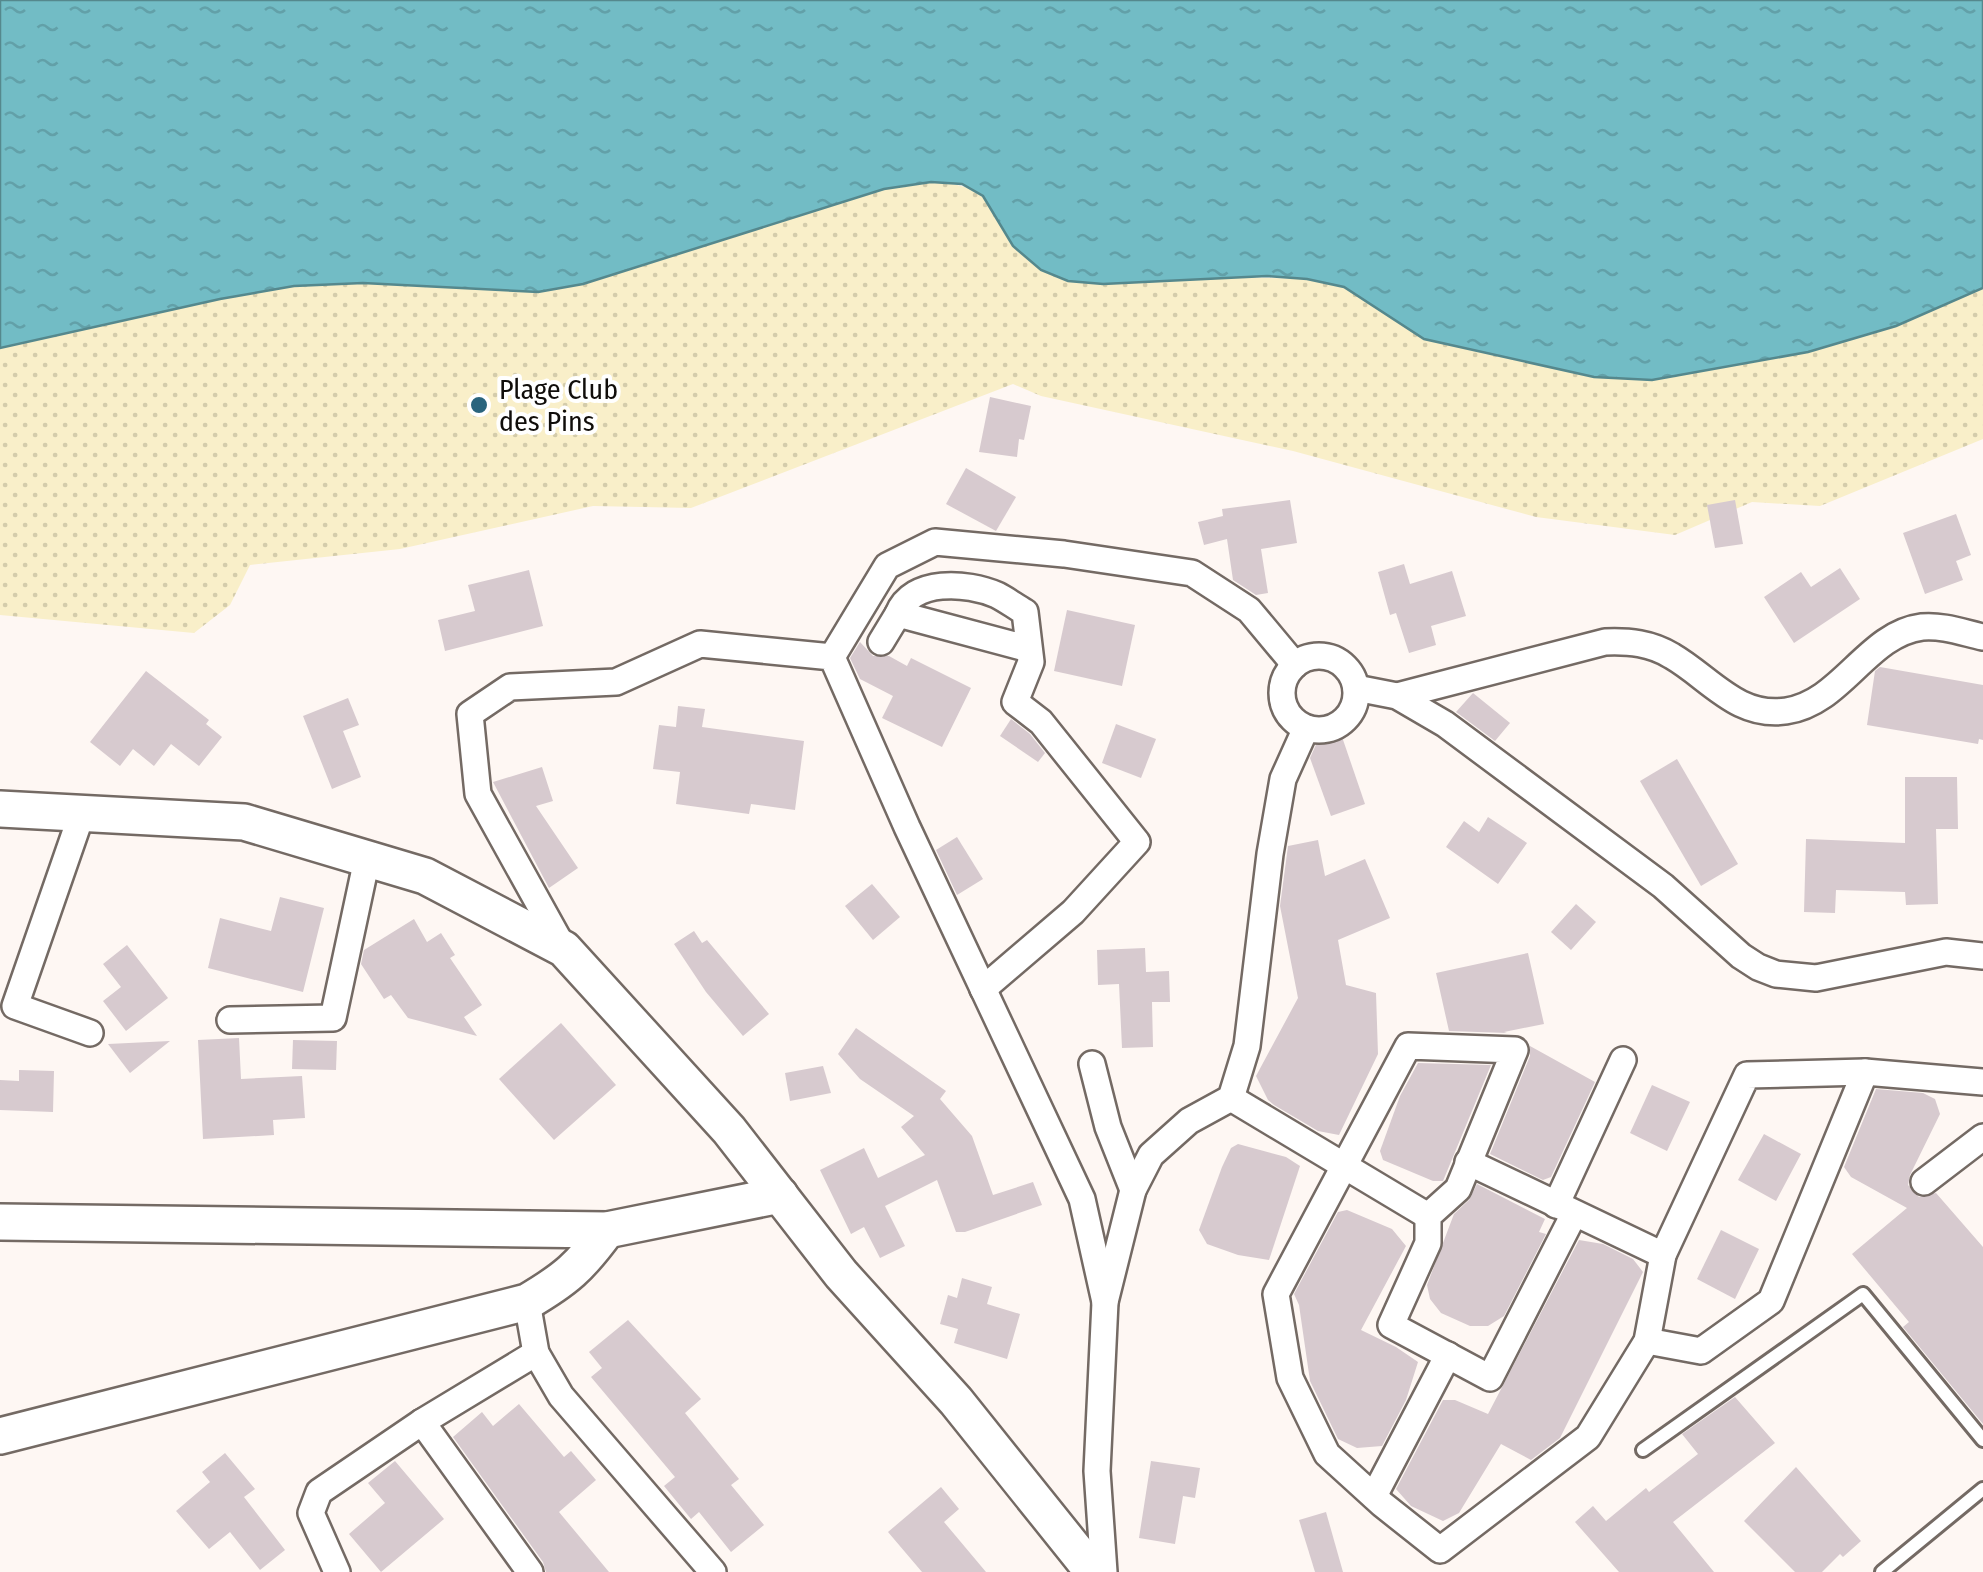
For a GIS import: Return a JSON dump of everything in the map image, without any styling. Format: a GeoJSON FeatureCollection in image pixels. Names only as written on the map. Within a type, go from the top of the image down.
{"type":"FeatureCollection","features":[{"type":"Feature","properties":{"kind":"street"},"geometry":{"type":"LineString","coordinates":[[832,658],[887,566],[935,542],[1064,554],[1192,573],[1248,610],[1295,665]]}},
{"type":"Feature","properties":{"kind":"street"},"geometry":{"type":"LineString","coordinates":[[881,642],[901,606],[922,588],[964,586],[997,595],[1025,612],[1031,662],[1015,702],[1040,722],[1136,842],[1073,912],[983,989]]}},
{"type":"Feature","properties":{"kind":"street"},"geometry":{"type":"LineString","coordinates":[[898,614],[1030,649]]}},
{"type":"Feature","properties":{"kind":"street"},"geometry":{"type":"LineString","coordinates":[[1397,696],[1605,642],[1628,642],[1652,646],[1673,656],[1733,701],[1751,708],[1788,711],[1822,696],[1906,631],[1942,628],[1983,638]]}},
{"type":"Feature","properties":{"kind":"street"},"geometry":{"type":"LineString","coordinates":[[832,658],[700,644],[616,682],[510,686],[470,714],[478,794],[564,949],[730,1130],[841,1274],[956,1401],[1092,1572]]}},
{"type":"Feature","properties":{"kind":"street"},"geometry":{"type":"LineString","coordinates":[[832,658],[1082,1199],[1105,1302]]}},
{"type":"Feature","properties":{"kind":"street"},"geometry":{"type":"LineString","coordinates":[[1306,658],[1332,658],[1352,676],[1356,688],[1351,713],[1331,729],[1306,728],[1287,712],[1283,700],[1283,687],[1295,665],[1306,658]]}},
{"type":"Feature","properties":{"kind":"street"},"geometry":{"type":"LineString","coordinates":[[1356,688],[1397,696],[1445,724],[1664,886],[1740,956],[1758,967],[1776,974],[1816,978],[1946,952],[1983,956]]}},
{"type":"Feature","properties":{"kind":"street"},"geometry":{"type":"LineString","coordinates":[[1104,1572],[1097,1471],[1105,1302],[1132,1190],[1152,1154],[1189,1121],[1231,1098],[1247,1046],[1283,779],[1306,728]]}},
{"type":"Feature","properties":{"kind":"street"},"geometry":{"type":"LineString","coordinates":[[0,809],[244,822],[425,876],[564,949]]}},
{"type":"Feature","properties":{"kind":"street"},"geometry":{"type":"LineString","coordinates":[[82,814],[15,1006],[90,1033]]}},
{"type":"Feature","properties":{"kind":"street"},"geometry":{"type":"LineString","coordinates":[[230,1020],[332,1018],[368,859]]}},
{"type":"Feature","properties":{"kind":"street"},"geometry":{"type":"LineString","coordinates":[[1622,1060],[1565,1210],[1490,1378],[1391,1326],[1428,1243],[1428,1216],[1458,1188],[1515,1050],[1408,1046],[1276,1294],[1290,1378],[1327,1454],[1440,1550],[1588,1437],[1646,1340],[1663,1255],[1747,1075],[1865,1072],[1983,1082]]}},
{"type":"Feature","properties":{"kind":"street"},"geometry":{"type":"LineString","coordinates":[[1092,1064],[1108,1127],[1132,1190]]}},
{"type":"Feature","properties":{"kind":"street"},"geometry":{"type":"LineString","coordinates":[[1646,1340],[1702,1351],[1771,1300],[1865,1072]]}},
{"type":"Feature","properties":{"kind":"street"},"geometry":{"type":"LineString","coordinates":[[1231,1098],[1428,1216]]}},
{"type":"Feature","properties":{"kind":"street"},"geometry":{"type":"LineString","coordinates":[[1924,1182],[1983,1137]]}},
{"type":"Feature","properties":{"kind":"street"},"geometry":{"type":"LineString","coordinates":[[1468,1162],[1663,1255]]}},
{"type":"Feature","properties":{"kind":"street"},"geometry":{"type":"LineString","coordinates":[[0,1222],[607,1230],[780,1194]]}},
{"type":"Feature","properties":{"kind":"street"},"geometry":{"type":"LineString","coordinates":[[0,1436],[527,1302],[582,1265],[607,1230]]}},
{"type":"Feature","properties":{"kind":"street"},"geometry":{"type":"LineString","coordinates":[[527,1302],[536,1353],[561,1396],[713,1572]]}},
{"type":"Feature","properties":{"kind":"street"},"geometry":{"type":"LineString","coordinates":[[337,1572],[311,1513],[318,1492],[422,1422],[536,1353]]}},
{"type":"Feature","properties":{"kind":"street"},"geometry":{"type":"LineString","coordinates":[[1374,1496],[1448,1355]]}},
{"type":"Feature","properties":{"kind":"street"},"geometry":{"type":"LineString","coordinates":[[422,1422],[530,1572]]}},
{"type":"Feature","properties":{"kind":"lane"},"geometry":{"type":"LineString","coordinates":[[1643,1450],[1862,1294],[1983,1440]]}},
{"type":"Feature","properties":{"kind":"lane"},"geometry":{"type":"LineString","coordinates":[[1882,1572],[1983,1489]]}},
{"type":"Feature","properties":{"kind":"sand","name":"Plage Club des Pins"},"geometry":{"type":"Polygon","coordinates":[[[931,182],[964,187],[984,198],[1013,246],[1230,277],[1307,279],[1344,287],[1424,339],[1808,352],[1896,326],[1983,288],[1983,439],[1820,506],[1752,502],[1675,535],[1536,517],[1293,451],[1041,396],[1013,384],[691,508],[593,506],[400,549],[250,565],[230,605],[194,633],[0,615],[0,348],[294,286],[363,283],[538,292],[583,284],[884,189],[931,182]]]}},
{"type":"Feature","properties":{"kind":"water"},"geometry":{"type":"Polygon","coordinates":[[[0,0],[1983,0],[1983,288],[1896,326],[1808,352],[1652,380],[1594,377],[1424,339],[1344,287],[1307,279],[1267,276],[1103,284],[1068,281],[1041,270],[1013,246],[983,196],[962,184],[931,182],[884,189],[583,284],[538,292],[363,283],[294,286],[0,348],[0,0]]]}},
{"type":"Feature","properties":{"kind":"building"},"geometry":{"type":"Polygon","coordinates":[[[990,397],[1031,406],[1017,457],[979,452],[990,397]]]}},
{"type":"Feature","properties":{"kind":"building"},"geometry":{"type":"Polygon","coordinates":[[[966,468],[1016,497],[996,531],[946,504],[966,468]]]}},
{"type":"Feature","properties":{"kind":"building"},"geometry":{"type":"Polygon","coordinates":[[[1290,500],[1297,543],[1261,549],[1268,593],[1256,595],[1233,580],[1227,539],[1204,545],[1198,522],[1223,516],[1222,509],[1290,500]]]}},
{"type":"Feature","properties":{"kind":"building"},"geometry":{"type":"Polygon","coordinates":[[[1735,500],[1743,544],[1715,548],[1707,505],[1735,500]]]}},
{"type":"Feature","properties":{"kind":"building"},"geometry":{"type":"Polygon","coordinates":[[[1956,514],[1971,555],[1956,561],[1963,580],[1925,594],[1903,533],[1956,514]]]}},
{"type":"Feature","properties":{"kind":"building"},"geometry":{"type":"Polygon","coordinates":[[[1404,564],[1410,584],[1452,571],[1466,616],[1431,626],[1436,645],[1409,653],[1396,613],[1390,615],[1378,572],[1404,564]]]}},
{"type":"Feature","properties":{"kind":"building"},"geometry":{"type":"Polygon","coordinates":[[[1840,568],[1860,599],[1794,643],[1764,597],[1801,572],[1811,587],[1840,568]]]}},
{"type":"Feature","properties":{"kind":"building"},"geometry":{"type":"Polygon","coordinates":[[[529,570],[543,626],[445,651],[438,620],[475,611],[468,585],[529,570]]]}},
{"type":"Feature","properties":{"kind":"building"},"geometry":{"type":"Polygon","coordinates":[[[1067,610],[1135,625],[1122,686],[1054,671],[1067,610]]]}},
{"type":"Feature","properties":{"kind":"building"},"geometry":{"type":"Polygon","coordinates":[[[860,642],[873,656],[889,656],[907,666],[911,658],[971,688],[942,747],[882,718],[893,696],[860,679],[850,658],[860,642]]]}},
{"type":"Feature","properties":{"kind":"building"},"geometry":{"type":"Polygon","coordinates":[[[1880,667],[1983,685],[1983,740],[1979,739],[1978,744],[1867,725],[1875,671],[1880,667]]]}},
{"type":"Feature","properties":{"kind":"building"},"geometry":{"type":"Polygon","coordinates":[[[146,671],[209,720],[206,724],[222,737],[199,766],[171,744],[154,766],[133,749],[120,766],[90,742],[146,671]]]}},
{"type":"Feature","properties":{"kind":"building"},"geometry":{"type":"Polygon","coordinates":[[[1473,693],[1510,723],[1495,741],[1456,712],[1473,693]]]}},
{"type":"Feature","properties":{"kind":"building"},"geometry":{"type":"Polygon","coordinates":[[[348,698],[359,725],[343,731],[361,777],[332,789],[303,716],[348,698]]]}},
{"type":"Feature","properties":{"kind":"building"},"geometry":{"type":"Polygon","coordinates":[[[678,706],[705,709],[702,727],[804,741],[795,810],[751,804],[749,814],[676,804],[680,772],[653,769],[659,725],[676,727],[678,706]]]}},
{"type":"Feature","properties":{"kind":"building"},"geometry":{"type":"Polygon","coordinates":[[[1011,719],[1045,753],[1038,762],[1000,736],[1011,719]]]}},
{"type":"Feature","properties":{"kind":"building"},"geometry":{"type":"Polygon","coordinates":[[[1116,724],[1156,739],[1141,778],[1102,763],[1116,724]]]}},
{"type":"Feature","properties":{"kind":"building"},"geometry":{"type":"Polygon","coordinates":[[[1340,731],[1365,804],[1331,816],[1310,758],[1319,738],[1340,731]]]}},
{"type":"Feature","properties":{"kind":"building"},"geometry":{"type":"Polygon","coordinates":[[[1677,759],[1738,864],[1701,886],[1640,781],[1677,759]]]}},
{"type":"Feature","properties":{"kind":"building"},"geometry":{"type":"Polygon","coordinates":[[[542,767],[553,801],[536,806],[578,868],[549,888],[493,782],[542,767]]]}},
{"type":"Feature","properties":{"kind":"building"},"geometry":{"type":"Polygon","coordinates":[[[1905,777],[1957,777],[1958,829],[1936,829],[1938,904],[1906,905],[1905,892],[1836,890],[1835,913],[1804,912],[1806,839],[1905,843],[1905,777]]]}},
{"type":"Feature","properties":{"kind":"building"},"geometry":{"type":"Polygon","coordinates":[[[1488,817],[1527,843],[1498,884],[1446,847],[1464,821],[1479,832],[1488,817]]]}},
{"type":"Feature","properties":{"kind":"building"},"geometry":{"type":"Polygon","coordinates":[[[957,837],[983,879],[957,895],[936,850],[957,837]]]}},
{"type":"Feature","properties":{"kind":"building"},"geometry":{"type":"Polygon","coordinates":[[[1318,840],[1325,876],[1365,859],[1390,918],[1338,940],[1346,985],[1376,993],[1378,1054],[1339,1135],[1318,1131],[1274,1105],[1256,1076],[1298,998],[1280,906],[1288,846],[1318,840]]]}},
{"type":"Feature","properties":{"kind":"building"},"geometry":{"type":"Polygon","coordinates":[[[872,884],[900,917],[873,940],[845,906],[872,884]]]}},
{"type":"Feature","properties":{"kind":"building"},"geometry":{"type":"Polygon","coordinates":[[[280,897],[324,908],[303,992],[208,968],[220,918],[271,931],[280,897]]]}},
{"type":"Feature","properties":{"kind":"building"},"geometry":{"type":"Polygon","coordinates":[[[1576,904],[1596,922],[1571,950],[1551,932],[1576,904]]]}},
{"type":"Feature","properties":{"kind":"building"},"geometry":{"type":"Polygon","coordinates":[[[414,919],[427,942],[441,933],[455,955],[450,958],[482,1005],[464,1017],[477,1036],[408,1018],[391,995],[384,999],[361,964],[364,950],[414,919]]]}},
{"type":"Feature","properties":{"kind":"building"},"geometry":{"type":"Polygon","coordinates":[[[694,931],[702,943],[707,940],[769,1014],[743,1036],[706,992],[674,944],[694,931]]]}},
{"type":"Feature","properties":{"kind":"building"},"geometry":{"type":"Polygon","coordinates":[[[127,945],[168,998],[126,1031],[103,1001],[121,987],[103,964],[127,945]]]}},
{"type":"Feature","properties":{"kind":"building"},"geometry":{"type":"Polygon","coordinates":[[[1145,948],[1146,972],[1169,971],[1170,1002],[1152,1002],[1153,1047],[1122,1048],[1119,984],[1098,985],[1097,950],[1145,948]]]}},
{"type":"Feature","properties":{"kind":"building"},"geometry":{"type":"Polygon","coordinates":[[[1528,953],[1544,1024],[1504,1032],[1507,1033],[1449,1031],[1436,973],[1528,953]]]}},
{"type":"Feature","properties":{"kind":"building"},"geometry":{"type":"Polygon","coordinates":[[[561,1023],[616,1085],[554,1140],[499,1079],[561,1023]]]}},
{"type":"Feature","properties":{"kind":"building"},"geometry":{"type":"Polygon","coordinates":[[[856,1028],[946,1091],[940,1099],[972,1136],[993,1195],[1033,1182],[1042,1205],[956,1232],[937,1180],[885,1206],[905,1246],[880,1258],[864,1227],[851,1234],[820,1170],[864,1148],[878,1178],[925,1155],[901,1127],[914,1116],[860,1079],[838,1054],[856,1028]]]}},
{"type":"Feature","properties":{"kind":"building"},"geometry":{"type":"Polygon","coordinates":[[[239,1038],[241,1079],[302,1076],[305,1118],[273,1120],[274,1135],[203,1139],[198,1040],[239,1038]]]}},
{"type":"Feature","properties":{"kind":"building"},"geometry":{"type":"Polygon","coordinates":[[[293,1040],[337,1041],[336,1070],[292,1069],[293,1040]]]}},
{"type":"Feature","properties":{"kind":"building"},"geometry":{"type":"Polygon","coordinates":[[[170,1041],[130,1073],[108,1044],[170,1041]]]}},
{"type":"Feature","properties":{"kind":"building"},"geometry":{"type":"Polygon","coordinates":[[[1530,1046],[1595,1082],[1551,1177],[1543,1180],[1490,1154],[1530,1056],[1530,1046]]]}},
{"type":"Feature","properties":{"kind":"building"},"geometry":{"type":"Polygon","coordinates":[[[1418,1063],[1491,1065],[1443,1181],[1433,1181],[1383,1160],[1380,1151],[1400,1096],[1418,1063]]]}},
{"type":"Feature","properties":{"kind":"building"},"geometry":{"type":"Polygon","coordinates":[[[823,1066],[831,1093],[790,1101],[785,1073],[823,1066]]]}},
{"type":"Feature","properties":{"kind":"building"},"geometry":{"type":"Polygon","coordinates":[[[19,1070],[54,1071],[53,1112],[0,1110],[0,1080],[19,1081],[19,1070]]]}},
{"type":"Feature","properties":{"kind":"building"},"geometry":{"type":"Polygon","coordinates":[[[1652,1085],[1690,1102],[1667,1151],[1630,1133],[1652,1085]]]}},
{"type":"Feature","properties":{"kind":"building"},"geometry":{"type":"Polygon","coordinates":[[[1876,1089],[1923,1093],[1935,1099],[1940,1114],[1908,1185],[1919,1197],[1936,1193],[1983,1247],[1983,1424],[1903,1327],[1909,1322],[1852,1254],[1907,1208],[1851,1177],[1844,1167],[1876,1089]]]}},
{"type":"Feature","properties":{"kind":"building"},"geometry":{"type":"Polygon","coordinates":[[[1764,1134],[1801,1154],[1776,1201],[1738,1180],[1764,1134]]]}},
{"type":"Feature","properties":{"kind":"building"},"geometry":{"type":"Polygon","coordinates":[[[1238,1144],[1286,1157],[1300,1166],[1269,1260],[1207,1244],[1199,1230],[1222,1167],[1231,1148],[1238,1144]]]}},
{"type":"Feature","properties":{"kind":"building"},"geometry":{"type":"Polygon","coordinates":[[[1477,1184],[1545,1219],[1539,1232],[1546,1234],[1504,1316],[1488,1326],[1470,1326],[1441,1313],[1430,1299],[1427,1285],[1454,1214],[1469,1200],[1477,1184]]]}},
{"type":"Feature","properties":{"kind":"building"},"geometry":{"type":"Polygon","coordinates":[[[1347,1210],[1392,1229],[1406,1246],[1361,1330],[1418,1362],[1406,1400],[1382,1446],[1357,1448],[1338,1439],[1310,1381],[1294,1294],[1338,1212],[1347,1210]]]}},
{"type":"Feature","properties":{"kind":"building"},"geometry":{"type":"Polygon","coordinates":[[[1721,1230],[1759,1249],[1735,1299],[1697,1279],[1721,1230]]]}},
{"type":"Feature","properties":{"kind":"building"},"geometry":{"type":"Polygon","coordinates":[[[1579,1240],[1603,1244],[1633,1259],[1643,1272],[1560,1438],[1531,1460],[1501,1444],[1459,1513],[1443,1521],[1411,1506],[1396,1489],[1443,1400],[1455,1400],[1488,1414],[1579,1240]]]}},
{"type":"Feature","properties":{"kind":"building"},"geometry":{"type":"Polygon","coordinates":[[[962,1278],[992,1287],[987,1304],[1020,1314],[1007,1359],[954,1343],[958,1329],[940,1324],[948,1295],[957,1298],[962,1278]]]}},
{"type":"Feature","properties":{"kind":"building"},"geometry":{"type":"Polygon","coordinates":[[[628,1320],[701,1399],[685,1413],[739,1479],[731,1485],[764,1525],[731,1552],[699,1512],[691,1519],[664,1486],[675,1477],[591,1377],[602,1368],[589,1352],[628,1320]]]}},
{"type":"Feature","properties":{"kind":"building"},"geometry":{"type":"Polygon","coordinates":[[[1735,1397],[1775,1443],[1673,1522],[1714,1572],[1619,1572],[1575,1522],[1593,1506],[1606,1521],[1646,1488],[1649,1492],[1698,1454],[1682,1434],[1735,1397]]]}},
{"type":"Feature","properties":{"kind":"building"},"geometry":{"type":"Polygon","coordinates":[[[519,1404],[564,1457],[571,1451],[596,1480],[559,1512],[609,1572],[546,1572],[543,1562],[453,1437],[482,1412],[493,1426],[519,1404]]]}},
{"type":"Feature","properties":{"kind":"building"},"geometry":{"type":"Polygon","coordinates":[[[225,1453],[255,1489],[244,1497],[285,1550],[260,1570],[230,1532],[209,1549],[176,1511],[210,1482],[202,1472],[225,1453]]]}},
{"type":"Feature","properties":{"kind":"building"},"geometry":{"type":"Polygon","coordinates":[[[395,1461],[444,1519],[381,1572],[349,1534],[385,1503],[368,1483],[395,1461]]]}},
{"type":"Feature","properties":{"kind":"building"},"geometry":{"type":"Polygon","coordinates":[[[1151,1461],[1200,1468],[1195,1498],[1183,1496],[1175,1544],[1139,1538],[1151,1461]]]}},
{"type":"Feature","properties":{"kind":"building"},"geometry":{"type":"Polygon","coordinates":[[[1796,1467],[1861,1541],[1822,1572],[1795,1572],[1744,1521],[1796,1467]]]}},
{"type":"Feature","properties":{"kind":"building"},"geometry":{"type":"Polygon","coordinates":[[[941,1487],[959,1509],[944,1522],[986,1572],[922,1572],[888,1532],[941,1487]]]}},
{"type":"Feature","properties":{"kind":"building"},"geometry":{"type":"Polygon","coordinates":[[[1326,1512],[1343,1572],[1315,1572],[1299,1520],[1326,1512]]]}},
{"type":"Feature","properties":{"kind":"place","name":"Plage Club des Pins"},"geometry":{"type":"Point","coordinates":[479,405]}}]}
